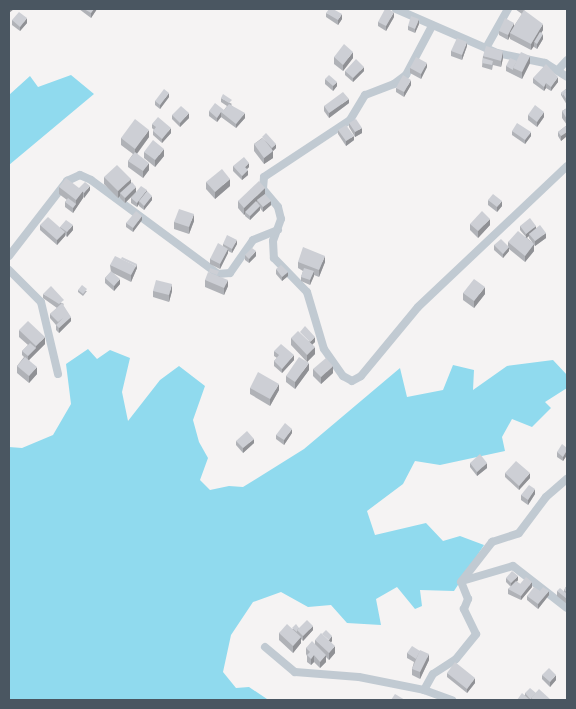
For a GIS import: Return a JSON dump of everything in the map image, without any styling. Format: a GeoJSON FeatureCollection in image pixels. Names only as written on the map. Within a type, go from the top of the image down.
{"type":"FeatureCollection","features":[{"type":"Feature","properties":{"kind":"street"},"geometry":{"type":"LineString","coordinates":[[396,9],[486,48],[508,56],[530,58],[558,70],[567,77]]}},
{"type":"Feature","properties":{"kind":"street"},"geometry":{"type":"LineString","coordinates":[[486,48],[508,9]]}},
{"type":"Feature","properties":{"kind":"street"},"geometry":{"type":"LineString","coordinates":[[432,26],[406,75],[394,84],[364,96],[350,120],[264,177],[263,189],[279,212],[278,230],[273,241],[274,258],[307,292],[328,358],[352,381],[365,373],[418,307],[567,166]]}},
{"type":"Feature","properties":{"kind":"street"},"geometry":{"type":"LineString","coordinates":[[558,70],[567,60]]}},
{"type":"Feature","properties":{"kind":"street"},"geometry":{"type":"LineString","coordinates":[[9,256],[67,180],[80,175],[91,180],[218,274],[230,273],[253,240],[278,230]]}},
{"type":"Feature","properties":{"kind":"street"},"geometry":{"type":"LineString","coordinates":[[9,270],[42,302],[58,374]]}},
{"type":"Feature","properties":{"kind":"street"},"geometry":{"type":"LineString","coordinates":[[461,582],[492,542],[519,533],[546,497],[567,479]]}},
{"type":"Feature","properties":{"kind":"street"},"geometry":{"type":"LineString","coordinates":[[461,582],[513,566],[567,608]]}},
{"type":"Feature","properties":{"kind":"street"},"geometry":{"type":"LineString","coordinates":[[424,690],[433,674],[456,660],[476,634],[464,608],[468,598],[461,582]]}},
{"type":"Feature","properties":{"kind":"street"},"geometry":{"type":"LineString","coordinates":[[265,647],[295,672],[359,677],[424,690],[452,700]]}},
{"type":"Feature","properties":{"kind":"water"},"geometry":{"type":"Polygon","coordinates":[[[71,75],[94,94],[9,165],[9,95],[30,76],[38,87],[71,75]]]}},
{"type":"Feature","properties":{"kind":"water"},"geometry":{"type":"Polygon","coordinates":[[[88,349],[97,359],[110,350],[130,358],[122,392],[128,421],[160,380],[179,366],[205,386],[193,420],[199,442],[208,458],[200,480],[210,490],[229,486],[243,487],[304,449],[400,368],[407,397],[443,390],[453,365],[474,370],[473,390],[507,366],[553,360],[567,375],[567,388],[545,402],[551,408],[532,427],[512,419],[502,437],[505,451],[440,465],[415,461],[403,484],[367,511],[375,535],[426,523],[443,541],[460,536],[484,545],[454,591],[420,590],[422,606],[415,609],[397,587],[376,599],[381,625],[347,623],[331,605],[308,607],[281,592],[253,602],[231,635],[223,672],[236,688],[249,687],[267,699],[289,700],[9,700],[9,447],[22,448],[53,435],[71,404],[66,364],[88,349]]]}},
{"type":"Feature","properties":{"kind":"building"},"geometry":{"type":"Polygon","coordinates":[[[84,9],[94,9],[91,13],[84,9]]]}},
{"type":"Feature","properties":{"kind":"building"},"geometry":{"type":"Polygon","coordinates":[[[329,9],[342,14],[338,20],[326,13],[329,9]]]}},
{"type":"Feature","properties":{"kind":"building"},"geometry":{"type":"Polygon","coordinates":[[[385,9],[394,12],[386,26],[378,22],[385,9]]]}},
{"type":"Feature","properties":{"kind":"building"},"geometry":{"type":"Polygon","coordinates":[[[524,10],[543,24],[531,44],[510,33],[524,10]]]}},
{"type":"Feature","properties":{"kind":"building"},"geometry":{"type":"Polygon","coordinates":[[[19,12],[27,18],[20,27],[12,20],[19,12]]]}},
{"type":"Feature","properties":{"kind":"building"},"geometry":{"type":"Polygon","coordinates":[[[411,16],[419,19],[415,29],[408,26],[411,16]]]}},
{"type":"Feature","properties":{"kind":"building"},"geometry":{"type":"Polygon","coordinates":[[[505,18],[514,23],[508,35],[499,31],[505,18]]]}},
{"type":"Feature","properties":{"kind":"building"},"geometry":{"type":"Polygon","coordinates":[[[540,32],[543,34],[537,44],[534,42],[540,32]]]}},
{"type":"Feature","properties":{"kind":"building"},"geometry":{"type":"Polygon","coordinates":[[[457,38],[467,42],[462,55],[451,51],[457,38]]]}},
{"type":"Feature","properties":{"kind":"building"},"geometry":{"type":"Polygon","coordinates":[[[344,44],[353,52],[343,65],[334,57],[344,44]]]}},
{"type":"Feature","properties":{"kind":"building"},"geometry":{"type":"Polygon","coordinates":[[[486,46],[503,51],[501,61],[483,56],[486,46]]]}},
{"type":"Feature","properties":{"kind":"building"},"geometry":{"type":"Polygon","coordinates":[[[521,52],[530,56],[522,72],[513,68],[521,52]]]}},
{"type":"Feature","properties":{"kind":"building"},"geometry":{"type":"Polygon","coordinates":[[[416,57],[427,63],[421,74],[410,68],[416,57]]]}},
{"type":"Feature","properties":{"kind":"building"},"geometry":{"type":"Polygon","coordinates":[[[483,58],[493,61],[492,65],[482,63],[483,58]]]}},
{"type":"Feature","properties":{"kind":"building"},"geometry":{"type":"Polygon","coordinates":[[[510,58],[517,61],[513,70],[506,66],[510,58]]]}},
{"type":"Feature","properties":{"kind":"building"},"geometry":{"type":"Polygon","coordinates":[[[356,59],[364,67],[353,78],[345,71],[356,59]]]}},
{"type":"Feature","properties":{"kind":"building"},"geometry":{"type":"Polygon","coordinates":[[[546,64],[558,77],[551,87],[546,83],[544,87],[533,78],[546,64]]]}},
{"type":"Feature","properties":{"kind":"building"},"geometry":{"type":"Polygon","coordinates":[[[329,75],[337,82],[333,86],[325,79],[329,75]]]}},
{"type":"Feature","properties":{"kind":"building"},"geometry":{"type":"Polygon","coordinates":[[[403,75],[411,80],[404,92],[396,88],[403,75]]]}},
{"type":"Feature","properties":{"kind":"building"},"geometry":{"type":"Polygon","coordinates":[[[567,88],[567,91],[563,96],[561,93],[567,88]]]}},
{"type":"Feature","properties":{"kind":"building"},"geometry":{"type":"Polygon","coordinates":[[[164,89],[169,93],[160,105],[155,101],[164,89]]]}},
{"type":"Feature","properties":{"kind":"building"},"geometry":{"type":"Polygon","coordinates":[[[567,91],[567,100],[563,94],[567,91]]]}},
{"type":"Feature","properties":{"kind":"building"},"geometry":{"type":"Polygon","coordinates":[[[343,92],[349,99],[329,113],[324,106],[343,92]]]}},
{"type":"Feature","properties":{"kind":"building"},"geometry":{"type":"Polygon","coordinates":[[[223,94],[232,100],[229,103],[221,98],[223,94]]]}},
{"type":"Feature","properties":{"kind":"building"},"geometry":{"type":"Polygon","coordinates":[[[215,103],[224,110],[229,104],[245,113],[236,124],[221,112],[217,118],[209,111],[215,103]]]}},
{"type":"Feature","properties":{"kind":"building"},"geometry":{"type":"Polygon","coordinates":[[[535,105],[544,112],[537,122],[528,115],[535,105]]]}},
{"type":"Feature","properties":{"kind":"building"},"geometry":{"type":"Polygon","coordinates":[[[181,106],[189,113],[180,123],[172,115],[181,106]]]}},
{"type":"Feature","properties":{"kind":"building"},"geometry":{"type":"Polygon","coordinates":[[[567,108],[567,119],[562,111],[567,108]]]}},
{"type":"Feature","properties":{"kind":"building"},"geometry":{"type":"Polygon","coordinates":[[[158,117],[171,128],[162,139],[153,131],[156,127],[152,124],[158,117]]]}},
{"type":"Feature","properties":{"kind":"building"},"geometry":{"type":"Polygon","coordinates":[[[135,119],[149,130],[135,149],[121,138],[135,119]]]}},
{"type":"Feature","properties":{"kind":"building"},"geometry":{"type":"Polygon","coordinates":[[[356,119],[362,128],[355,132],[349,123],[356,119]]]}},
{"type":"Feature","properties":{"kind":"building"},"geometry":{"type":"Polygon","coordinates":[[[517,123],[531,132],[525,140],[512,131],[517,123]]]}},
{"type":"Feature","properties":{"kind":"building"},"geometry":{"type":"Polygon","coordinates":[[[346,125],[354,136],[346,141],[338,130],[346,125]]]}},
{"type":"Feature","properties":{"kind":"building"},"geometry":{"type":"Polygon","coordinates":[[[567,125],[567,132],[561,136],[558,132],[567,125]]]}},
{"type":"Feature","properties":{"kind":"building"},"geometry":{"type":"Polygon","coordinates":[[[266,133],[276,144],[272,148],[262,137],[266,133]]]}},
{"type":"Feature","properties":{"kind":"building"},"geometry":{"type":"Polygon","coordinates":[[[263,138],[273,151],[264,158],[254,144],[263,138]]]}},
{"type":"Feature","properties":{"kind":"building"},"geometry":{"type":"Polygon","coordinates":[[[153,140],[164,149],[155,160],[144,152],[153,140]]]}},
{"type":"Feature","properties":{"kind":"building"},"geometry":{"type":"Polygon","coordinates":[[[135,152],[149,163],[143,171],[128,161],[135,152]]]}},
{"type":"Feature","properties":{"kind":"building"},"geometry":{"type":"Polygon","coordinates":[[[244,157],[249,163],[245,167],[248,170],[242,176],[233,166],[244,157]]]}},
{"type":"Feature","properties":{"kind":"building"},"geometry":{"type":"Polygon","coordinates":[[[117,165],[131,179],[118,191],[104,177],[117,165]]]}},
{"type":"Feature","properties":{"kind":"building"},"geometry":{"type":"Polygon","coordinates":[[[222,169],[230,179],[215,192],[206,182],[222,169]]]}},
{"type":"Feature","properties":{"kind":"building"},"geometry":{"type":"Polygon","coordinates":[[[66,178],[83,191],[76,200],[59,187],[66,178]]]}},
{"type":"Feature","properties":{"kind":"building"},"geometry":{"type":"Polygon","coordinates":[[[259,181],[265,188],[244,208],[238,201],[259,181]]]}},
{"type":"Feature","properties":{"kind":"building"},"geometry":{"type":"Polygon","coordinates":[[[85,182],[90,186],[84,193],[79,188],[85,182]]]}},
{"type":"Feature","properties":{"kind":"building"},"geometry":{"type":"Polygon","coordinates":[[[132,182],[136,187],[125,198],[120,193],[132,182]]]}},
{"type":"Feature","properties":{"kind":"building"},"geometry":{"type":"Polygon","coordinates":[[[141,186],[147,190],[137,203],[131,198],[141,186]]]}},
{"type":"Feature","properties":{"kind":"building"},"geometry":{"type":"Polygon","coordinates":[[[147,191],[152,196],[144,206],[139,201],[147,191]]]}},
{"type":"Feature","properties":{"kind":"building"},"geometry":{"type":"Polygon","coordinates":[[[265,194],[271,201],[263,207],[257,200],[265,194]]]}},
{"type":"Feature","properties":{"kind":"building"},"geometry":{"type":"Polygon","coordinates":[[[493,194],[502,201],[497,207],[488,200],[493,194]]]}},
{"type":"Feature","properties":{"kind":"building"},"geometry":{"type":"Polygon","coordinates":[[[68,198],[76,204],[73,208],[65,202],[68,198]]]}},
{"type":"Feature","properties":{"kind":"building"},"geometry":{"type":"Polygon","coordinates":[[[256,201],[260,206],[250,216],[245,212],[256,201]]]}},
{"type":"Feature","properties":{"kind":"building"},"geometry":{"type":"Polygon","coordinates":[[[179,209],[194,214],[189,227],[174,222],[179,209]]]}},
{"type":"Feature","properties":{"kind":"building"},"geometry":{"type":"Polygon","coordinates":[[[136,211],[142,216],[133,228],[126,223],[136,211]]]}},
{"type":"Feature","properties":{"kind":"building"},"geometry":{"type":"Polygon","coordinates":[[[482,211],[490,219],[478,231],[470,224],[482,211]]]}},
{"type":"Feature","properties":{"kind":"building"},"geometry":{"type":"Polygon","coordinates":[[[48,217],[65,232],[57,240],[40,225],[48,217]]]}},
{"type":"Feature","properties":{"kind":"building"},"geometry":{"type":"Polygon","coordinates":[[[530,218],[536,226],[526,234],[520,226],[530,218]]]}},
{"type":"Feature","properties":{"kind":"building"},"geometry":{"type":"Polygon","coordinates":[[[66,220],[73,225],[67,232],[60,227],[66,220]]]}},
{"type":"Feature","properties":{"kind":"building"},"geometry":{"type":"Polygon","coordinates":[[[540,225],[546,233],[535,241],[529,234],[540,225]]]}},
{"type":"Feature","properties":{"kind":"building"},"geometry":{"type":"Polygon","coordinates":[[[518,231],[534,244],[525,256],[508,242],[518,231]]]}},
{"type":"Feature","properties":{"kind":"building"},"geometry":{"type":"Polygon","coordinates":[[[227,235],[237,240],[232,249],[223,244],[227,235]]]}},
{"type":"Feature","properties":{"kind":"building"},"geometry":{"type":"Polygon","coordinates":[[[501,239],[509,247],[503,254],[494,245],[501,239]]]}},
{"type":"Feature","properties":{"kind":"building"},"geometry":{"type":"Polygon","coordinates":[[[218,243],[228,249],[220,264],[210,259],[218,243]]]}},
{"type":"Feature","properties":{"kind":"building"},"geometry":{"type":"Polygon","coordinates":[[[303,247],[325,256],[319,270],[298,262],[303,247]]]}},
{"type":"Feature","properties":{"kind":"building"},"geometry":{"type":"Polygon","coordinates":[[[252,248],[256,251],[249,259],[245,255],[252,248]]]}},
{"type":"Feature","properties":{"kind":"building"},"geometry":{"type":"Polygon","coordinates":[[[115,256],[136,266],[131,275],[110,265],[115,256]]]}},
{"type":"Feature","properties":{"kind":"building"},"geometry":{"type":"Polygon","coordinates":[[[122,257],[137,264],[136,268],[136,266],[121,259],[122,257]]]}},
{"type":"Feature","properties":{"kind":"building"},"geometry":{"type":"Polygon","coordinates":[[[281,265],[288,272],[282,277],[276,269],[281,265]]]}},
{"type":"Feature","properties":{"kind":"building"},"geometry":{"type":"Polygon","coordinates":[[[210,268],[219,271],[217,275],[209,272],[210,268]]]}},
{"type":"Feature","properties":{"kind":"building"},"geometry":{"type":"Polygon","coordinates":[[[304,268],[314,271],[310,280],[301,277],[304,268]]]}},
{"type":"Feature","properties":{"kind":"building"},"geometry":{"type":"Polygon","coordinates":[[[111,271],[120,279],[114,286],[105,278],[111,271]]]}},
{"type":"Feature","properties":{"kind":"building"},"geometry":{"type":"Polygon","coordinates":[[[208,272],[228,280],[224,288],[205,280],[208,272]]]}},
{"type":"Feature","properties":{"kind":"building"},"geometry":{"type":"Polygon","coordinates":[[[474,279],[485,287],[474,301],[463,293],[474,279]]]}},
{"type":"Feature","properties":{"kind":"building"},"geometry":{"type":"Polygon","coordinates":[[[156,280],[172,284],[169,295],[153,291],[156,280]]]}},
{"type":"Feature","properties":{"kind":"building"},"geometry":{"type":"Polygon","coordinates":[[[82,285],[87,289],[83,294],[78,290],[82,285]]]}},
{"type":"Feature","properties":{"kind":"building"},"geometry":{"type":"Polygon","coordinates":[[[51,286],[64,300],[59,304],[43,294],[51,286]]]}},
{"type":"Feature","properties":{"kind":"building"},"geometry":{"type":"Polygon","coordinates":[[[62,303],[71,317],[59,328],[56,325],[63,318],[58,322],[50,314],[62,303]]]}},
{"type":"Feature","properties":{"kind":"building"},"geometry":{"type":"Polygon","coordinates":[[[28,321],[45,337],[36,346],[19,330],[28,321]]]}},
{"type":"Feature","properties":{"kind":"building"},"geometry":{"type":"Polygon","coordinates":[[[305,326],[315,337],[310,342],[300,332],[305,326]]]}},
{"type":"Feature","properties":{"kind":"building"},"geometry":{"type":"Polygon","coordinates":[[[298,331],[315,347],[307,355],[291,338],[298,331]]]}},
{"type":"Feature","properties":{"kind":"building"},"geometry":{"type":"Polygon","coordinates":[[[30,343],[36,348],[28,356],[22,351],[30,343]]]}},
{"type":"Feature","properties":{"kind":"building"},"geometry":{"type":"Polygon","coordinates":[[[281,344],[294,355],[282,369],[274,361],[279,355],[274,351],[281,344]]]}},
{"type":"Feature","properties":{"kind":"building"},"geometry":{"type":"Polygon","coordinates":[[[25,357],[37,367],[29,376],[17,366],[25,357]]]}},
{"type":"Feature","properties":{"kind":"building"},"geometry":{"type":"Polygon","coordinates":[[[299,357],[309,363],[295,382],[286,376],[299,357]]]}},
{"type":"Feature","properties":{"kind":"building"},"geometry":{"type":"Polygon","coordinates":[[[326,358],[333,366],[321,377],[313,369],[326,358]]]}},
{"type":"Feature","properties":{"kind":"building"},"geometry":{"type":"Polygon","coordinates":[[[258,372],[279,384],[270,399],[250,388],[258,372]]]}},
{"type":"Feature","properties":{"kind":"building"},"geometry":{"type":"Polygon","coordinates":[[[285,423],[292,429],[284,440],[276,435],[285,423]]]}},
{"type":"Feature","properties":{"kind":"building"},"geometry":{"type":"Polygon","coordinates":[[[247,431],[254,439],[243,448],[236,441],[247,431]]]}},
{"type":"Feature","properties":{"kind":"building"},"geometry":{"type":"Polygon","coordinates":[[[562,444],[567,448],[563,457],[557,452],[562,444]]]}},
{"type":"Feature","properties":{"kind":"building"},"geometry":{"type":"Polygon","coordinates":[[[480,454],[487,463],[477,472],[470,463],[480,454]]]}},
{"type":"Feature","properties":{"kind":"building"},"geometry":{"type":"Polygon","coordinates":[[[516,461],[530,473],[519,486],[505,473],[516,461]]]}},
{"type":"Feature","properties":{"kind":"building"},"geometry":{"type":"Polygon","coordinates":[[[529,485],[535,489],[528,500],[521,495],[529,485]]]}},
{"type":"Feature","properties":{"kind":"building"},"geometry":{"type":"Polygon","coordinates":[[[512,571],[518,576],[511,583],[506,578],[512,571]]]}},
{"type":"Feature","properties":{"kind":"building"},"geometry":{"type":"Polygon","coordinates":[[[526,577],[532,582],[521,596],[508,589],[516,581],[520,584],[526,577]]]}},
{"type":"Feature","properties":{"kind":"building"},"geometry":{"type":"Polygon","coordinates":[[[534,587],[540,591],[543,587],[549,591],[538,604],[527,596],[534,587]]]}},
{"type":"Feature","properties":{"kind":"building"},"geometry":{"type":"Polygon","coordinates":[[[560,588],[567,594],[567,599],[557,591],[560,588]]]}},
{"type":"Feature","properties":{"kind":"building"},"geometry":{"type":"Polygon","coordinates":[[[307,620],[313,626],[303,636],[297,630],[307,620]]]}},
{"type":"Feature","properties":{"kind":"building"},"geometry":{"type":"Polygon","coordinates":[[[287,624],[301,637],[293,646],[279,633],[287,624]]]}},
{"type":"Feature","properties":{"kind":"building"},"geometry":{"type":"Polygon","coordinates":[[[296,624],[299,628],[297,632],[292,628],[296,624]]]}},
{"type":"Feature","properties":{"kind":"building"},"geometry":{"type":"Polygon","coordinates":[[[326,630],[332,636],[329,640],[322,634],[326,630]]]}},
{"type":"Feature","properties":{"kind":"building"},"geometry":{"type":"Polygon","coordinates":[[[321,633],[335,646],[329,653],[315,640],[321,633]]]}},
{"type":"Feature","properties":{"kind":"building"},"geometry":{"type":"Polygon","coordinates":[[[312,641],[326,655],[320,662],[314,655],[311,659],[307,655],[310,652],[306,648],[312,641]]]}},
{"type":"Feature","properties":{"kind":"building"},"geometry":{"type":"Polygon","coordinates":[[[412,646],[420,651],[416,659],[407,653],[412,646]]]}},
{"type":"Feature","properties":{"kind":"building"},"geometry":{"type":"Polygon","coordinates":[[[420,650],[429,654],[420,672],[412,669],[420,650]]]}},
{"type":"Feature","properties":{"kind":"building"},"geometry":{"type":"Polygon","coordinates":[[[455,662],[475,678],[467,689],[447,673],[455,662]]]}},
{"type":"Feature","properties":{"kind":"building"},"geometry":{"type":"Polygon","coordinates":[[[549,668],[556,675],[550,682],[542,675],[549,668]]]}},
{"type":"Feature","properties":{"kind":"building"},"geometry":{"type":"Polygon","coordinates":[[[530,688],[536,693],[531,700],[525,693],[530,688]]]}},
{"type":"Feature","properties":{"kind":"building"},"geometry":{"type":"Polygon","coordinates":[[[539,689],[551,700],[534,700],[531,698],[539,689]]]}},
{"type":"Feature","properties":{"kind":"building"},"geometry":{"type":"Polygon","coordinates":[[[522,693],[530,700],[517,700],[522,693]]]}},
{"type":"Feature","properties":{"kind":"building"},"geometry":{"type":"Polygon","coordinates":[[[395,694],[405,700],[391,700],[395,694]]]}}]}
